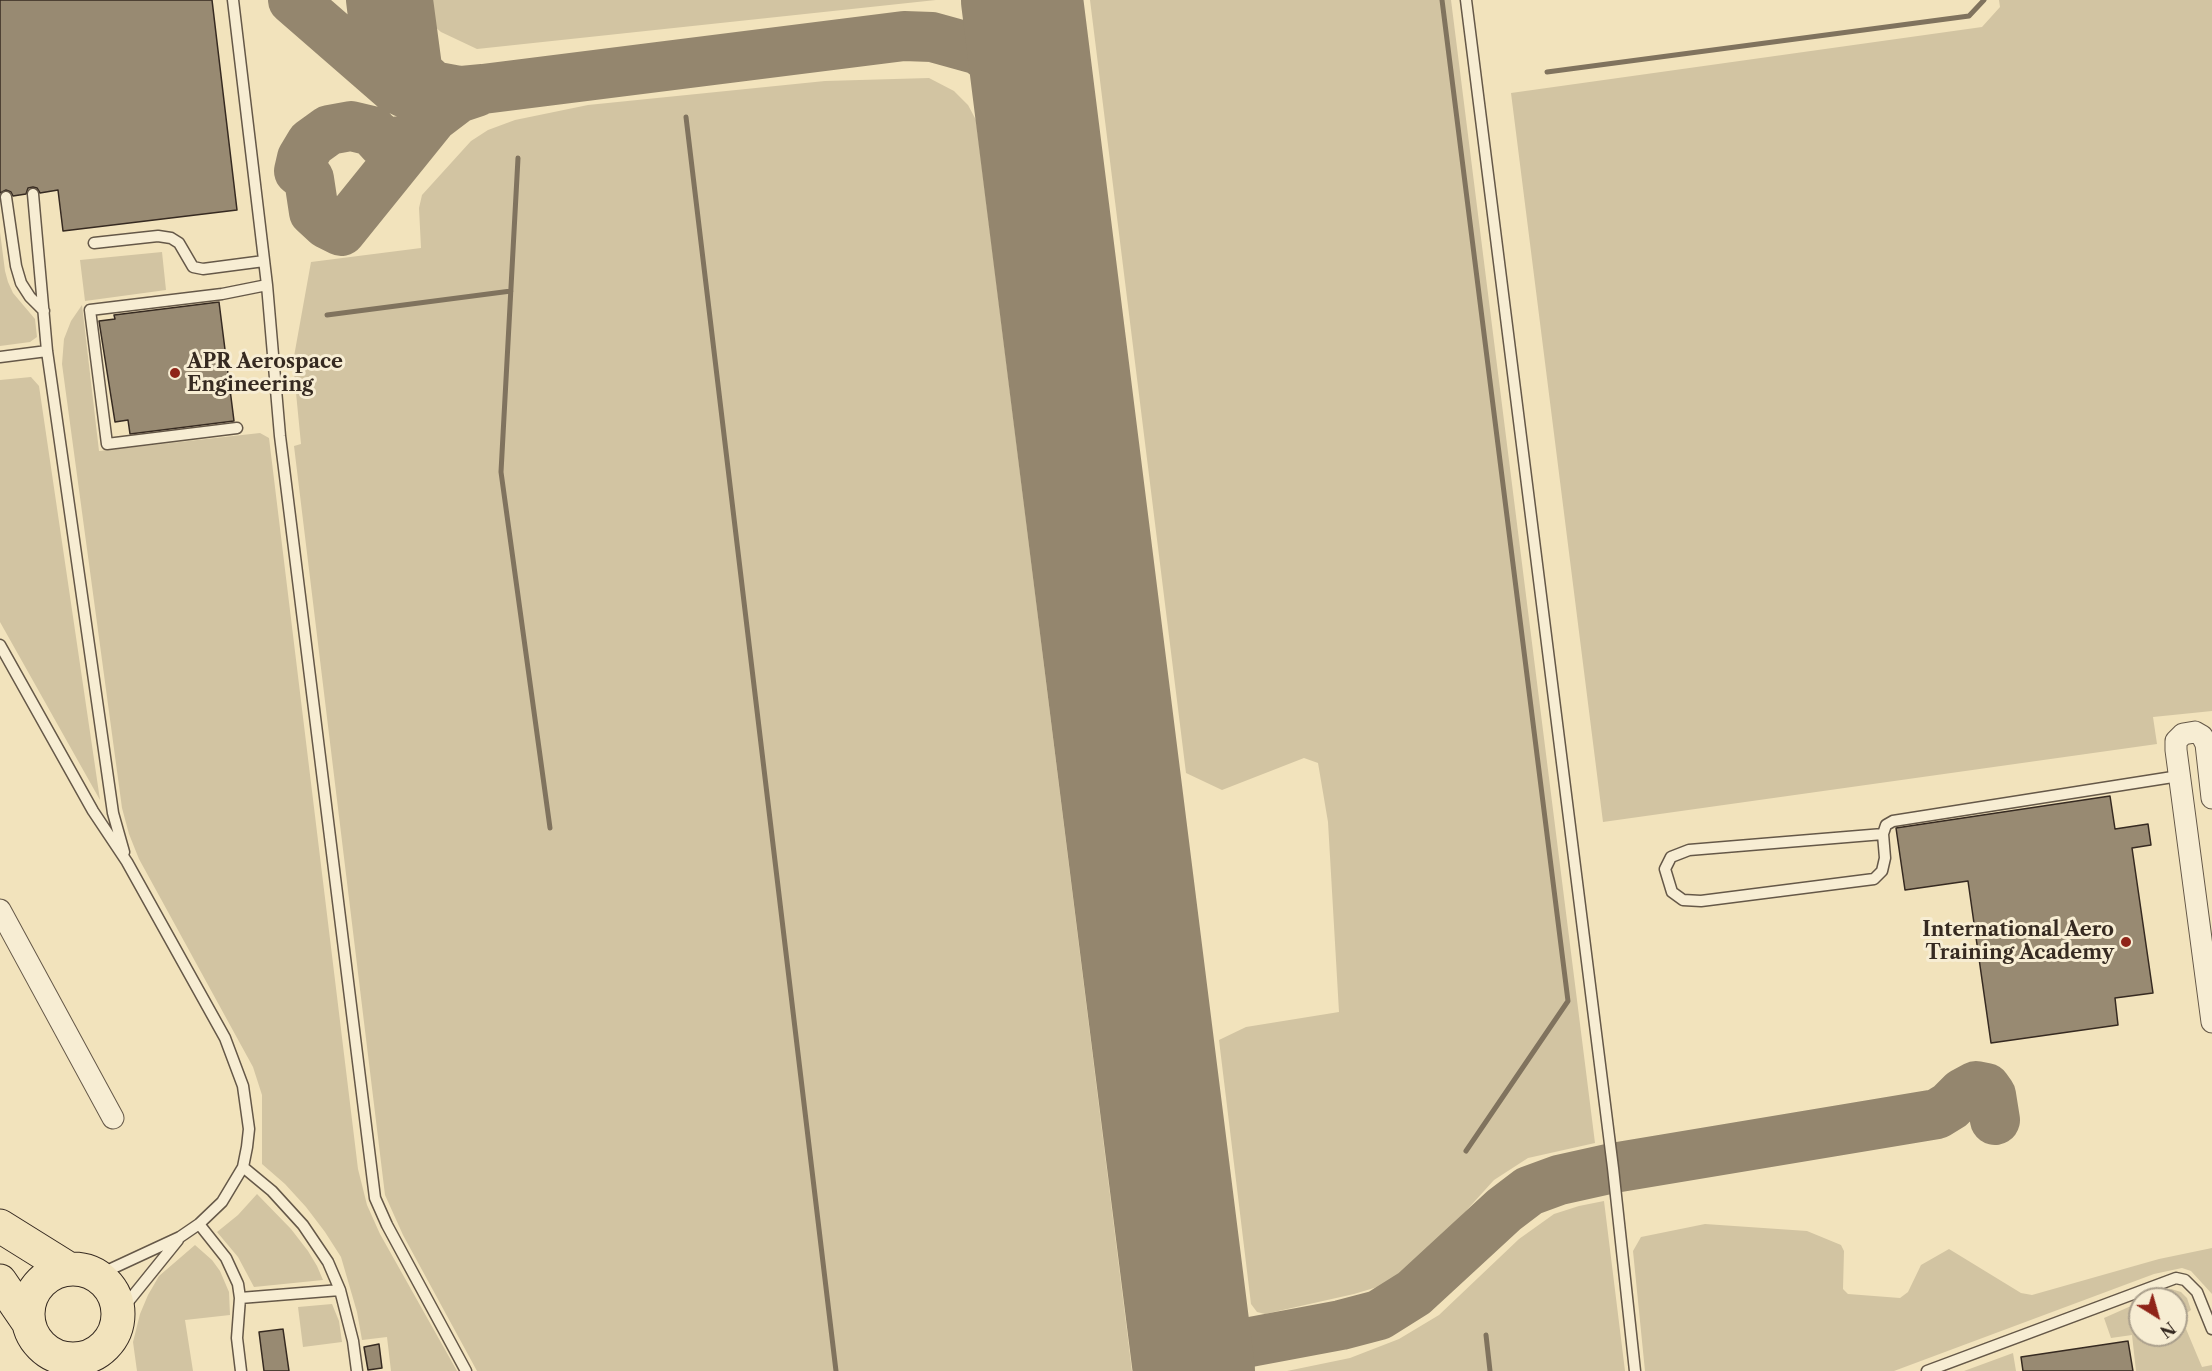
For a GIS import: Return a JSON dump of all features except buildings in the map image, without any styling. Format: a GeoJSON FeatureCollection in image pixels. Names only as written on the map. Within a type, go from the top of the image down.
{"type":"FeatureCollection","features":[{"type":"Feature","properties":{"kind":"main road"},"geometry":{"type":"LineString","coordinates":[[0,1226],[109,1285],[116,1298],[115,1342],[85,1358],[60,1364],[42,1348],[33,1336],[28,1322],[0,1281]]}},
{"type":"Feature","properties":{"kind":"main road"},"geometry":{"type":"LineString","coordinates":[[28,1322],[28,1307],[33,1293],[42,1281],[55,1273],[83,1272]]}},
{"type":"Feature","properties":{"kind":"street"},"geometry":{"type":"LineString","coordinates":[[2212,798],[2206,744],[2202,736],[2195,732],[2183,734],[2176,741],[2179,776],[2212,1022]]}},
{"type":"Feature","properties":{"kind":"street"},"geometry":{"type":"LineString","coordinates":[[0,910],[113,1118]]}},
{"type":"Feature","properties":{"kind":"lane"},"geometry":{"type":"LineString","coordinates":[[233,0],[267,285],[280,436],[375,1197],[387,1225],[466,1371]]}},
{"type":"Feature","properties":{"kind":"lane"},"geometry":{"type":"LineString","coordinates":[[1466,0],[1613,1168],[1635,1371]]}},
{"type":"Feature","properties":{"kind":"lane"},"geometry":{"type":"LineString","coordinates":[[33,194],[47,351],[113,813],[127,862]]}},
{"type":"Feature","properties":{"kind":"lane"},"geometry":{"type":"LineString","coordinates":[[6,197],[21,283],[30,297],[44,311]]}},
{"type":"Feature","properties":{"kind":"lane"},"geometry":{"type":"LineString","coordinates":[[94,243],[158,236],[171,238],[179,243],[193,267],[203,269],[264,261]]}},
{"type":"Feature","properties":{"kind":"lane"},"geometry":{"type":"LineString","coordinates":[[237,428],[107,444],[90,310],[222,294],[267,285]]}},
{"type":"Feature","properties":{"kind":"lane"},"geometry":{"type":"LineString","coordinates":[[0,357],[47,351]]}},
{"type":"Feature","properties":{"kind":"lane"},"geometry":{"type":"LineString","coordinates":[[0,645],[93,811],[127,862],[225,1038],[243,1086],[249,1129],[243,1167],[222,1202],[199,1224],[180,1237],[83,1272]]}},
{"type":"Feature","properties":{"kind":"lane"},"geometry":{"type":"LineString","coordinates":[[1883,834],[1689,850],[1671,857],[1665,869],[1672,892],[1683,900],[1692,901],[1874,879],[1882,871],[1885,858],[1883,834],[1886,825],[1903,818],[2179,776]]}},
{"type":"Feature","properties":{"kind":"lane"},"geometry":{"type":"LineString","coordinates":[[243,1167],[272,1191],[303,1225],[328,1262],[339,1290],[353,1341],[357,1371]]}},
{"type":"Feature","properties":{"kind":"lane"},"geometry":{"type":"LineString","coordinates":[[199,1224],[226,1258],[238,1284],[240,1298],[237,1338],[241,1371]]}},
{"type":"Feature","properties":{"kind":"lane"},"geometry":{"type":"LineString","coordinates":[[115,1342],[180,1237]]}},
{"type":"Feature","properties":{"kind":"lane"},"geometry":{"type":"LineString","coordinates":[[1927,1371],[2176,1278],[2185,1280],[2197,1292],[2212,1329]]}},
{"type":"Feature","properties":{"kind":"lane"},"geometry":{"type":"LineString","coordinates":[[240,1298],[339,1290]]}},
{"type":"Feature","properties":{"kind":"shaded area"},"geometry":{"type":"Polygon","coordinates":[[[425,0],[936,0],[477,49],[441,32],[427,20],[425,0]]]}},
{"type":"Feature","properties":{"kind":"shaded area"},"geometry":{"type":"Polygon","coordinates":[[[1090,0],[1451,0],[1595,1143],[1528,1158],[1494,1180],[1445,1234],[1411,1265],[1384,1285],[1265,1314],[1257,1312],[1251,1304],[1219,1040],[1246,1027],[1339,1012],[1328,822],[1318,763],[1304,758],[1222,790],[1186,773],[1090,0]]]}},
{"type":"Feature","properties":{"kind":"shaded area"},"geometry":{"type":"Polygon","coordinates":[[[1999,0],[2212,0],[2212,711],[2153,717],[2157,744],[1603,822],[1511,93],[1982,27],[2000,7],[1999,0]]]}},
{"type":"Feature","properties":{"kind":"shaded area"},"geometry":{"type":"Polygon","coordinates":[[[929,78],[954,91],[968,105],[976,120],[1132,1371],[477,1371],[403,1235],[385,1195],[294,446],[301,444],[293,362],[311,262],[421,248],[419,208],[422,195],[471,141],[488,130],[515,120],[588,105],[825,81],[929,78]]]}},
{"type":"Feature","properties":{"kind":"shaded area"},"geometry":{"type":"Polygon","coordinates":[[[0,232],[8,282],[13,293],[35,319],[37,337],[30,342],[0,346],[0,232]]]}},
{"type":"Feature","properties":{"kind":"shaded area"},"geometry":{"type":"Polygon","coordinates":[[[162,252],[166,290],[85,301],[80,260],[162,252]]]}},
{"type":"Feature","properties":{"kind":"shaded area"},"geometry":{"type":"Polygon","coordinates":[[[82,305],[99,451],[260,433],[269,438],[358,1169],[367,1205],[380,1234],[457,1371],[391,1371],[387,1337],[362,1340],[357,1312],[341,1257],[306,1207],[262,1164],[262,1095],[253,1067],[139,859],[129,834],[122,808],[62,364],[64,339],[71,321],[82,305]]]}},
{"type":"Feature","properties":{"kind":"shaded area"},"geometry":{"type":"Polygon","coordinates":[[[31,377],[39,386],[100,800],[0,622],[0,380],[31,377]]]}},
{"type":"Feature","properties":{"kind":"shaded area"},"geometry":{"type":"Polygon","coordinates":[[[257,1194],[291,1229],[308,1251],[323,1280],[254,1287],[238,1257],[217,1232],[238,1215],[257,1194]]]}},
{"type":"Feature","properties":{"kind":"shaded area"},"geometry":{"type":"Polygon","coordinates":[[[1604,1201],[1625,1371],[1287,1371],[1350,1358],[1399,1339],[1439,1315],[1519,1239],[1554,1214],[1604,1201]]]}},
{"type":"Feature","properties":{"kind":"shaded area"},"geometry":{"type":"Polygon","coordinates":[[[1705,1224],[1807,1231],[1841,1245],[1844,1251],[1843,1289],[1848,1294],[1900,1298],[1908,1292],[1921,1265],[1949,1249],[2021,1293],[2032,1295],[2159,1259],[2212,1248],[2212,1294],[2191,1271],[2182,1268],[2154,1274],[1894,1371],[1645,1371],[1633,1251],[1641,1237],[1705,1224]]]}},
{"type":"Feature","properties":{"kind":"shaded area"},"geometry":{"type":"Polygon","coordinates":[[[195,1245],[212,1260],[220,1271],[229,1292],[230,1315],[185,1320],[193,1371],[137,1371],[133,1342],[140,1314],[148,1295],[159,1276],[195,1245]]]}},
{"type":"Feature","properties":{"kind":"shaded area"},"geometry":{"type":"Polygon","coordinates":[[[332,1304],[339,1321],[342,1342],[303,1347],[298,1307],[332,1304]]]}},
{"type":"Feature","properties":{"kind":"shaded area"},"geometry":{"type":"Polygon","coordinates":[[[2128,1307],[2128,1336],[2111,1338],[2104,1318],[2128,1307]]]}},
{"type":"Feature","properties":{"kind":"shaded area"},"geometry":{"type":"Polygon","coordinates":[[[2188,1334],[2202,1367],[2212,1365],[2212,1371],[2136,1371],[2133,1347],[2188,1347],[2188,1334]]]}},
{"type":"Feature","properties":{"kind":"shaded area"},"geometry":{"type":"Polygon","coordinates":[[[2013,1353],[2016,1371],[1964,1371],[2013,1353]]]}},
{"type":"Feature","properties":{"kind":"waterway"},"geometry":{"type":"LineString","coordinates":[[1442,0],[1568,1001],[1466,1151]]}},
{"type":"Feature","properties":{"kind":"waterway"},"geometry":{"type":"LineString","coordinates":[[1547,72],[1969,16],[1984,0]]}},
{"type":"Feature","properties":{"kind":"waterway"},"geometry":{"type":"LineString","coordinates":[[686,117],[836,1371]]}},
{"type":"Feature","properties":{"kind":"waterway"},"geometry":{"type":"LineString","coordinates":[[518,158],[501,472],[550,828]]}},
{"type":"Feature","properties":{"kind":"waterway"},"geometry":{"type":"LineString","coordinates":[[327,315],[511,291]]}},
{"type":"Feature","properties":{"kind":"waterway"},"geometry":{"type":"LineString","coordinates":[[1486,1335],[1490,1371]]}},
{"type":"Feature","properties":{"kind":"taxiway"},"geometry":{"type":"LineString","coordinates":[[293,0],[393,87],[405,93],[420,95],[904,36],[932,37],[979,50],[994,61],[1005,74],[1016,88],[1025,106],[1044,173]]}},
{"type":"Feature","properties":{"kind":"taxiway"},"geometry":{"type":"LineString","coordinates":[[371,0],[378,57]]}},
{"type":"Feature","properties":{"kind":"taxiway"},"geometry":{"type":"LineString","coordinates":[[408,0],[417,67],[421,75],[433,86],[460,91]]}},
{"type":"Feature","properties":{"kind":"taxiway"},"geometry":{"type":"LineString","coordinates":[[413,140],[383,143],[372,131],[351,126],[329,130],[311,143],[302,158],[299,171],[309,179],[314,212],[327,224],[341,231],[433,117],[458,98],[476,92]]}},
{"type":"Feature","properties":{"kind":"taxiway"},"geometry":{"type":"LineString","coordinates":[[1184,1293],[1194,1312],[1214,1335],[1245,1343],[1341,1325],[1379,1315],[1414,1293],[1504,1210],[1529,1191],[1559,1180],[1613,1168],[1937,1114],[1950,1106],[1963,1093],[1976,1086],[1986,1088],[1991,1095],[1995,1120]]}},
{"type":"Feature","properties":{"kind":"runway"},"geometry":{"type":"LineString","coordinates":[[1022,0],[1194,1371]]}},
{"type":"Feature","properties":{"kind":"place","name":"APR Aerospace Engineering"},"geometry":{"type":"Point","coordinates":[175,373]}},
{"type":"Feature","properties":{"kind":"place","name":"International Aero Training Academy"},"geometry":{"type":"Point","coordinates":[2126,942]}}]}
